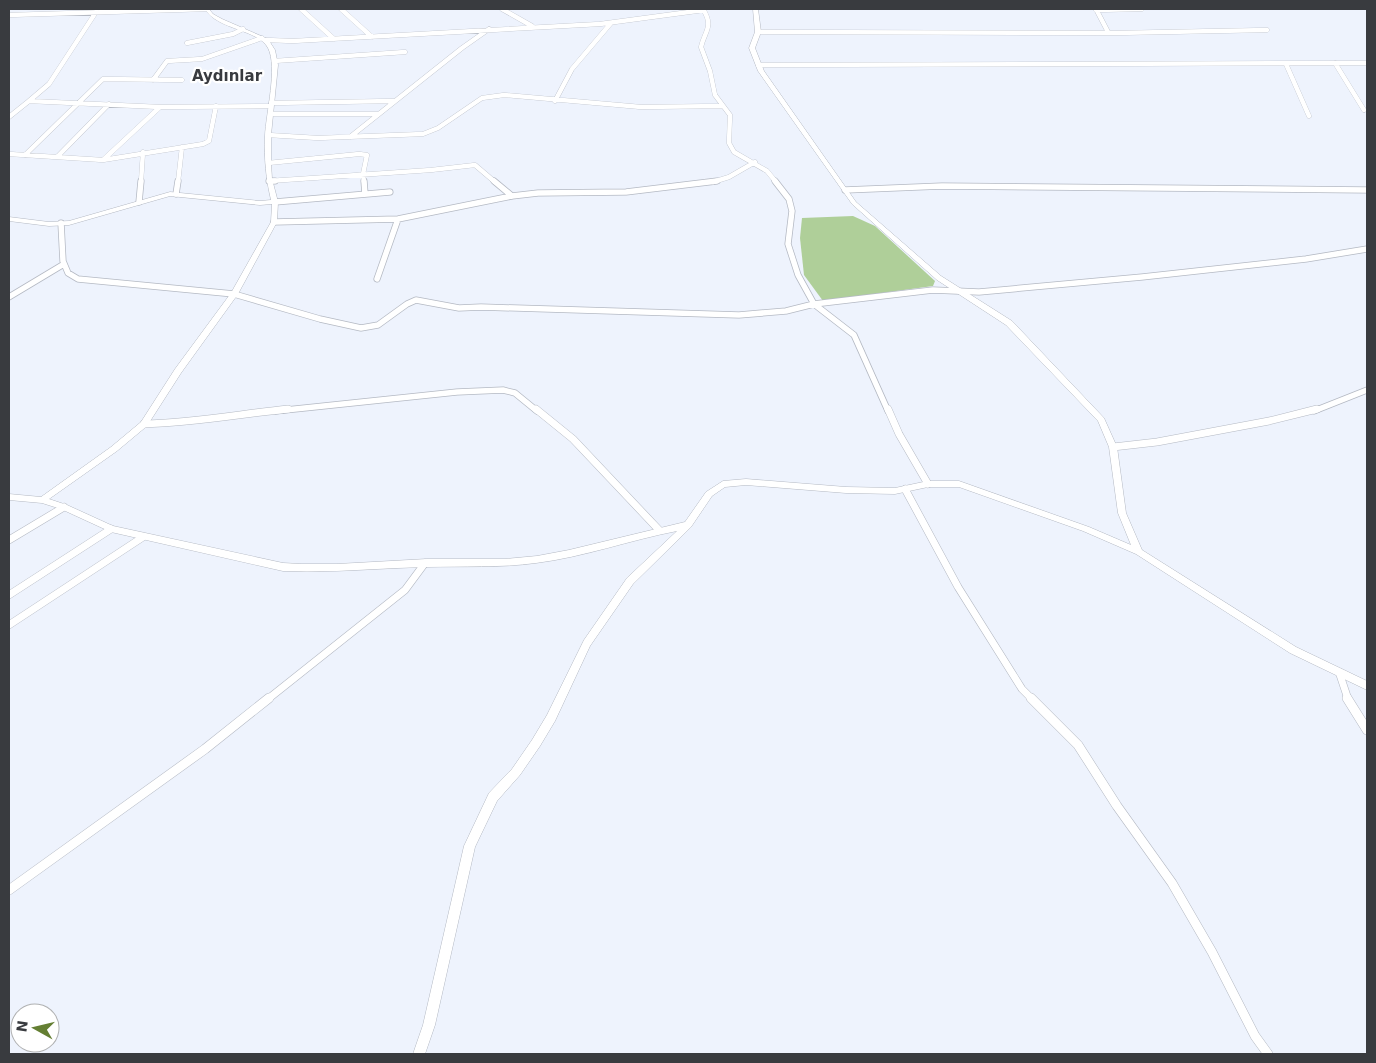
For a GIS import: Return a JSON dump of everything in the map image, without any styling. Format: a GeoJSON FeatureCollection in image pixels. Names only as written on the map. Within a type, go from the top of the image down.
{"type":"FeatureCollection","features":[{"type":"Feature","properties":{"kind":"street"},"geometry":{"type":"LineString","coordinates":[[49,14],[53,9]]}},
{"type":"Feature","properties":{"kind":"street"},"geometry":{"type":"LineString","coordinates":[[9,15],[207,9],[211,15],[220,20],[264,39],[272,50],[274,61],[268,135],[269,181],[275,202],[274,222],[234,294],[178,372],[144,424],[114,449],[42,500]]}},
{"type":"Feature","properties":{"kind":"street"},"geometry":{"type":"LineString","coordinates":[[301,9],[334,38]]}},
{"type":"Feature","properties":{"kind":"street"},"geometry":{"type":"LineString","coordinates":[[340,9],[372,37]]}},
{"type":"Feature","properties":{"kind":"street"},"geometry":{"type":"LineString","coordinates":[[502,9],[533,26]]}},
{"type":"Feature","properties":{"kind":"street"},"geometry":{"type":"LineString","coordinates":[[756,9],[758,32],[752,48],[758,65],[781,101],[854,203],[939,278],[1009,323],[1101,420],[1113,447],[1122,514],[1139,552]]}},
{"type":"Feature","properties":{"kind":"street"},"geometry":{"type":"LineString","coordinates":[[1108,32],[1096,9],[1142,9]]}},
{"type":"Feature","properties":{"kind":"street"},"geometry":{"type":"LineString","coordinates":[[153,80],[167,61],[216,55],[264,39],[372,37],[611,22],[704,10],[709,18],[708,31],[703,39],[702,47],[710,71],[715,96],[730,115],[729,143],[734,152],[755,162],[767,171],[789,199],[792,211],[788,244],[798,275],[814,304],[854,335],[899,434],[928,484]]}},
{"type":"Feature","properties":{"kind":"street"},"geometry":{"type":"LineString","coordinates":[[9,117],[49,84],[97,11]]}},
{"type":"Feature","properties":{"kind":"street"},"geometry":{"type":"LineString","coordinates":[[555,101],[572,69],[611,22]]}},
{"type":"Feature","properties":{"kind":"street"},"geometry":{"type":"LineString","coordinates":[[187,43],[233,34],[243,29]]}},
{"type":"Feature","properties":{"kind":"street"},"geometry":{"type":"LineString","coordinates":[[350,137],[395,100],[489,29]]}},
{"type":"Feature","properties":{"kind":"street"},"geometry":{"type":"LineString","coordinates":[[758,32],[1267,30]]}},
{"type":"Feature","properties":{"kind":"street"},"geometry":{"type":"LineString","coordinates":[[274,61],[405,52]]}},
{"type":"Feature","properties":{"kind":"street"},"geometry":{"type":"LineString","coordinates":[[1335,63],[1364,110]]}},
{"type":"Feature","properties":{"kind":"street"},"geometry":{"type":"LineString","coordinates":[[758,65],[1367,63]]}},
{"type":"Feature","properties":{"kind":"street"},"geometry":{"type":"LineString","coordinates":[[1286,64],[1309,116]]}},
{"type":"Feature","properties":{"kind":"street"},"geometry":{"type":"LineString","coordinates":[[25,155],[103,79],[182,80]]}},
{"type":"Feature","properties":{"kind":"street"},"geometry":{"type":"LineString","coordinates":[[268,135],[350,137],[423,134],[438,128],[487,96],[504,95],[555,101],[644,107],[698,108],[722,106]]}},
{"type":"Feature","properties":{"kind":"street"},"geometry":{"type":"LineString","coordinates":[[29,101],[160,108],[395,100]]}},
{"type":"Feature","properties":{"kind":"street"},"geometry":{"type":"LineString","coordinates":[[58,156],[109,104]]}},
{"type":"Feature","properties":{"kind":"street"},"geometry":{"type":"LineString","coordinates":[[9,154],[103,160],[203,144],[209,141],[216,106]]}},
{"type":"Feature","properties":{"kind":"street"},"geometry":{"type":"LineString","coordinates":[[103,160],[160,108]]}},
{"type":"Feature","properties":{"kind":"street"},"geometry":{"type":"LineString","coordinates":[[270,114],[378,114]]}},
{"type":"Feature","properties":{"kind":"street"},"geometry":{"type":"LineString","coordinates":[[176,194],[182,147]]}},
{"type":"Feature","properties":{"kind":"street"},"geometry":{"type":"LineString","coordinates":[[139,202],[144,152]]}},
{"type":"Feature","properties":{"kind":"street"},"geometry":{"type":"LineString","coordinates":[[268,163],[359,154],[367,155],[363,174],[365,194]]}},
{"type":"Feature","properties":{"kind":"street"},"geometry":{"type":"LineString","coordinates":[[274,222],[398,219],[512,196],[568,191],[626,192],[702,184],[729,177],[755,162]]}},
{"type":"Feature","properties":{"kind":"street"},"geometry":{"type":"LineString","coordinates":[[269,181],[431,170],[475,165],[512,196]]}},
{"type":"Feature","properties":{"kind":"street"},"geometry":{"type":"LineString","coordinates":[[845,190],[952,186],[1367,190]]}},
{"type":"Feature","properties":{"kind":"street"},"geometry":{"type":"LineString","coordinates":[[9,219],[69,223],[162,195],[176,194],[260,204],[390,192]]}},
{"type":"Feature","properties":{"kind":"street"},"geometry":{"type":"LineString","coordinates":[[377,279],[398,219]]}},
{"type":"Feature","properties":{"kind":"street"},"geometry":{"type":"LineString","coordinates":[[61,223],[64,264],[68,273],[78,279],[234,294],[320,319],[362,328],[378,325],[407,304],[416,300],[459,308],[481,307],[739,315],[786,311],[814,304],[933,290],[979,292],[1142,277],[1306,259],[1335,252],[1367,249]]}},
{"type":"Feature","properties":{"kind":"street"},"geometry":{"type":"LineString","coordinates":[[9,296],[64,264]]}},
{"type":"Feature","properties":{"kind":"street"},"geometry":{"type":"LineString","coordinates":[[144,424],[177,423],[213,416],[457,392],[503,390],[516,393],[573,439],[660,530]]}},
{"type":"Feature","properties":{"kind":"street"},"geometry":{"type":"LineString","coordinates":[[1113,447],[1158,442],[1269,421],[1313,411],[1367,390]]}},
{"type":"Feature","properties":{"kind":"street"},"geometry":{"type":"LineString","coordinates":[[419,1054],[429,1025],[470,846],[493,797],[516,772],[536,743],[551,718],[587,644],[630,581],[688,525],[709,494],[723,484],[746,482],[846,490],[895,491],[928,484],[959,484],[1086,529],[1139,552],[1294,650],[1367,686]]}},
{"type":"Feature","properties":{"kind":"street"},"geometry":{"type":"LineString","coordinates":[[905,489],[958,587],[1022,689],[1078,745],[1118,806],[1172,882],[1210,947],[1255,1036],[1268,1054]]}},
{"type":"Feature","properties":{"kind":"street"},"geometry":{"type":"LineString","coordinates":[[9,497],[42,500],[64,507],[111,529],[143,537],[283,567],[306,569],[425,563],[510,562],[552,557],[660,530],[688,525]]}},
{"type":"Feature","properties":{"kind":"street"},"geometry":{"type":"LineString","coordinates":[[9,540],[64,507]]}},
{"type":"Feature","properties":{"kind":"street"},"geometry":{"type":"LineString","coordinates":[[9,595],[111,529]]}},
{"type":"Feature","properties":{"kind":"street"},"geometry":{"type":"LineString","coordinates":[[9,625],[143,537]]}},
{"type":"Feature","properties":{"kind":"street"},"geometry":{"type":"LineString","coordinates":[[9,890],[205,749],[405,590],[425,563]]}},
{"type":"Feature","properties":{"kind":"street"},"geometry":{"type":"LineString","coordinates":[[1338,672],[1347,698],[1367,730]]}},
{"type":"Feature","properties":{"kind":"green space"},"geometry":{"type":"Polygon","coordinates":[[[853,216],[875,226],[935,281],[933,286],[823,301],[804,275],[800,238],[802,218],[853,216]]]}},
{"type":"Feature","properties":{"kind":"district","name":"Aydınlar"},"geometry":{"type":"Point","coordinates":[227,76]}}]}
